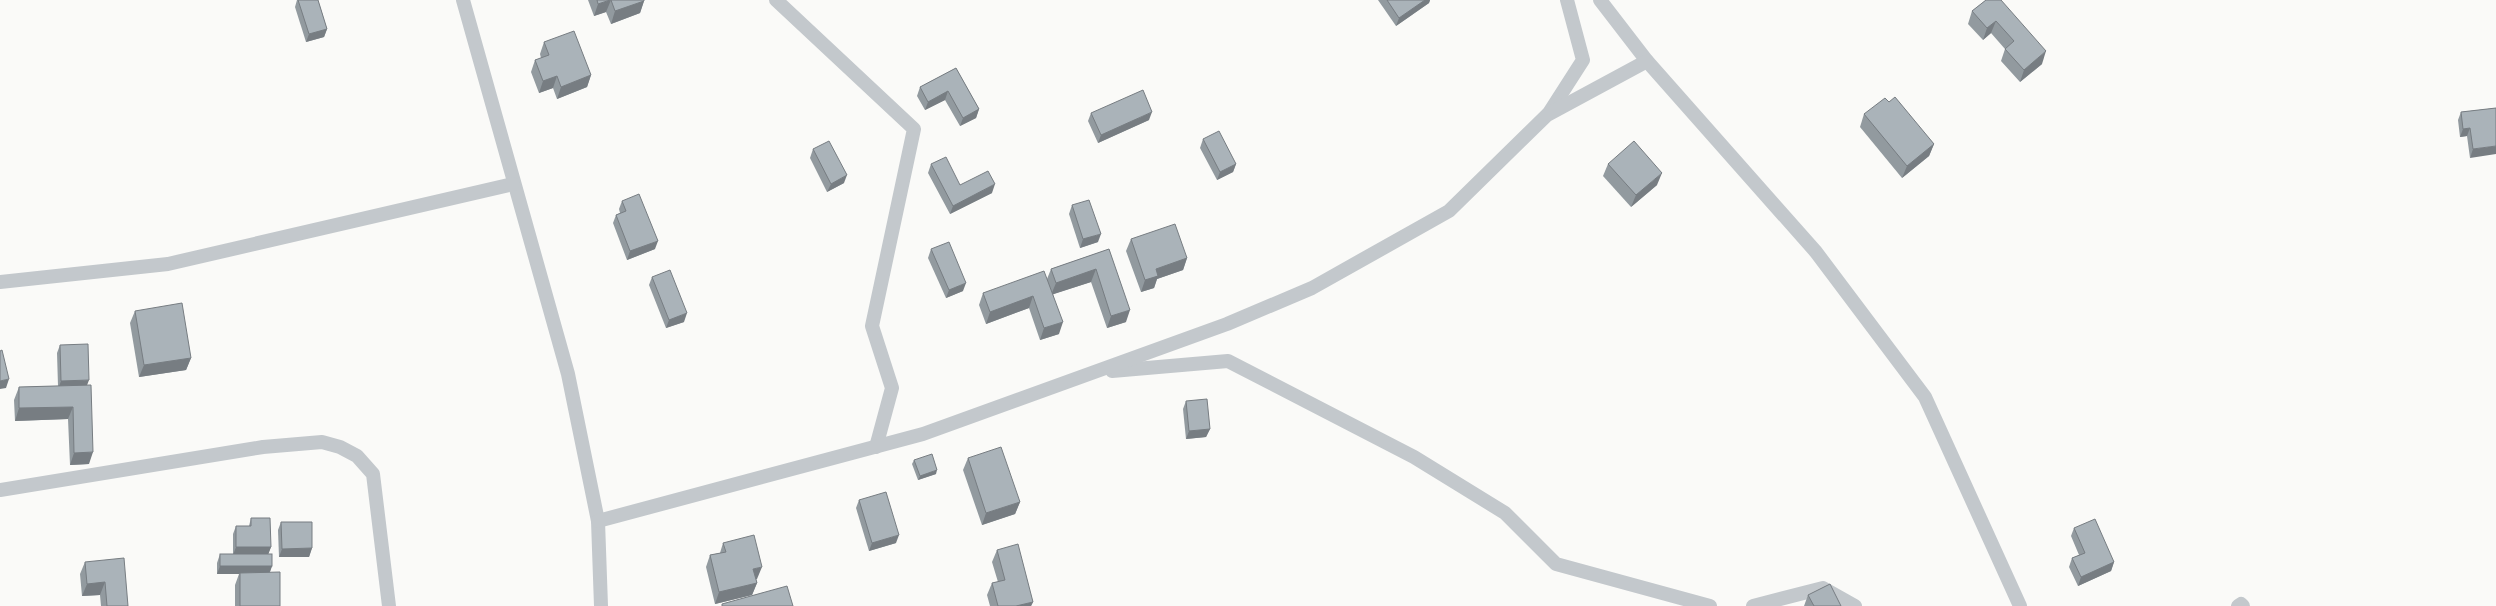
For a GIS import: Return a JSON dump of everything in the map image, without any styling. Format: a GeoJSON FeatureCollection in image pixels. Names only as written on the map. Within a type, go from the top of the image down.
{"type":"FeatureCollection","features":[{"type":"Feature","properties":{"kind":"street"},"geometry":{"type":"LineString","coordinates":[[463,0],[568,374],[598,521],[601,606]]}},
{"type":"Feature","properties":{"kind":"street"},"geometry":{"type":"LineString","coordinates":[[776,0],[914,130],[872,326],[892,388],[876,447]]}},
{"type":"Feature","properties":{"kind":"street"},"geometry":{"type":"LineString","coordinates":[[598,521],[924,434],[1227,324],[1312,288],[1449,211],[1547,116],[1583,60],[1567,0]]}},
{"type":"Feature","properties":{"kind":"street"},"geometry":{"type":"LineString","coordinates":[[1600,0],[1647,62],[1816,252],[1925,397],[2020,606]]}},
{"type":"Feature","properties":{"kind":"street"},"geometry":{"type":"LineString","coordinates":[[1547,116],[1647,62]]}},
{"type":"Feature","properties":{"kind":"street"},"geometry":{"type":"LineString","coordinates":[[0,282],[168,264],[514,184]]}},
{"type":"Feature","properties":{"kind":"street"},"geometry":{"type":"LineString","coordinates":[[1092,373],[1228,361],[1414,457],[1505,512],[1556,564],[1710,606]]}},
{"type":"Feature","properties":{"kind":"street"},"geometry":{"type":"LineString","coordinates":[[0,490],[263,446],[322,442],[340,446],[357,456],[373,474],[389,606]]}},
{"type":"Feature","properties":{"kind":"street"},"geometry":{"type":"LineString","coordinates":[[1753,606],[1823,588],[1855,606]]}},
{"type":"Feature","properties":{"kind":"street"},"geometry":{"type":"LineString","coordinates":[[2238,606],[2241,604],[2242,606]]}},
{"type":"Feature","properties":{"kind":"building"},"geometry":{"type":"Polygon","coordinates":[[[298,0],[318,0],[327,29],[309,34],[298,0]]]}},
{"type":"Feature","properties":{"kind":"building"},"geometry":{"type":"Polygon","coordinates":[[[597,0],[610,0],[598,4],[597,0]]]}},
{"type":"Feature","properties":{"kind":"building"},"geometry":{"type":"Polygon","coordinates":[[[611,0],[644,0],[644,1],[615,11],[611,0]]]}},
{"type":"Feature","properties":{"kind":"building"},"geometry":{"type":"Polygon","coordinates":[[[1387,0],[1425,0],[1399,18],[1387,0]]]}},
{"type":"Feature","properties":{"kind":"building"},"geometry":{"type":"Polygon","coordinates":[[[1986,0],[2001,0],[2046,51],[2024,70],[2005,49],[2014,41],[1996,21],[1987,28],[1972,11],[1986,0]]]}},
{"type":"Feature","properties":{"kind":"building"},"geometry":{"type":"Polygon","coordinates":[[[574,31],[591,75],[561,87],[557,76],[543,81],[535,60],[549,55],[544,42],[574,31]]]}},
{"type":"Feature","properties":{"kind":"building"},"geometry":{"type":"Polygon","coordinates":[[[956,68],[979,109],[963,118],[948,91],[928,102],[920,87],[956,68]]]}},
{"type":"Feature","properties":{"kind":"building"},"geometry":{"type":"Polygon","coordinates":[[[1143,90],[1152,112],[1101,135],[1091,113],[1143,90]]]}},
{"type":"Feature","properties":{"kind":"building"},"geometry":{"type":"Polygon","coordinates":[[[1895,97],[1934,144],[1907,166],[1864,114],[1885,98],[1889,102],[1895,97]]]}},
{"type":"Feature","properties":{"kind":"building"},"geometry":{"type":"Polygon","coordinates":[[[2496,108],[2496,146],[2473,149],[2470,128],[2463,129],[2461,112],[2496,108]]]}},
{"type":"Feature","properties":{"kind":"building"},"geometry":{"type":"Polygon","coordinates":[[[1219,131],[1236,164],[1220,172],[1203,139],[1219,131]]]}},
{"type":"Feature","properties":{"kind":"building"},"geometry":{"type":"Polygon","coordinates":[[[829,141],[847,175],[831,184],[813,149],[829,141]]]}},
{"type":"Feature","properties":{"kind":"building"},"geometry":{"type":"Polygon","coordinates":[[[1634,141],[1662,173],[1636,195],[1608,164],[1634,141]]]}},
{"type":"Feature","properties":{"kind":"building"},"geometry":{"type":"Polygon","coordinates":[[[946,157],[960,185],[988,171],[995,184],[953,206],[931,164],[946,157]]]}},
{"type":"Feature","properties":{"kind":"building"},"geometry":{"type":"Polygon","coordinates":[[[639,194],[658,241],[630,251],[616,215],[626,211],[622,201],[639,194]]]}},
{"type":"Feature","properties":{"kind":"building"},"geometry":{"type":"Polygon","coordinates":[[[1089,200],[1101,234],[1083,239],[1072,205],[1089,200]]]}},
{"type":"Feature","properties":{"kind":"building"},"geometry":{"type":"Polygon","coordinates":[[[1175,224],[1187,258],[1156,269],[1158,276],[1145,280],[1131,239],[1175,224]]]}},
{"type":"Feature","properties":{"kind":"building"},"geometry":{"type":"Polygon","coordinates":[[[949,242],[966,283],[949,290],[931,249],[949,242]]]}},
{"type":"Feature","properties":{"kind":"building"},"geometry":{"type":"Polygon","coordinates":[[[1109,249],[1130,310],[1111,316],[1096,269],[1056,283],[1051,269],[1109,249]]]}},
{"type":"Feature","properties":{"kind":"building"},"geometry":{"type":"Polygon","coordinates":[[[670,270],[687,313],[669,320],[652,277],[670,270]]]}},
{"type":"Feature","properties":{"kind":"building"},"geometry":{"type":"Polygon","coordinates":[[[1044,271],[1063,322],[1044,328],[1033,296],[990,312],[983,293],[1044,271]]]}},
{"type":"Feature","properties":{"kind":"building"},"geometry":{"type":"Polygon","coordinates":[[[182,303],[191,358],[144,365],[135,311],[182,303]]]}},
{"type":"Feature","properties":{"kind":"building"},"geometry":{"type":"Polygon","coordinates":[[[88,344],[89,380],[61,381],[60,345],[88,344]]]}},
{"type":"Feature","properties":{"kind":"building"},"geometry":{"type":"Polygon","coordinates":[[[2,350],[9,379],[0,381],[0,351],[2,350]]]}},
{"type":"Feature","properties":{"kind":"building"},"geometry":{"type":"Polygon","coordinates":[[[91,385],[93,452],[74,453],[73,407],[19,408],[19,387],[91,385]]]}},
{"type":"Feature","properties":{"kind":"building"},"geometry":{"type":"Polygon","coordinates":[[[1207,399],[1210,429],[1189,431],[1186,401],[1207,399]]]}},
{"type":"Feature","properties":{"kind":"building"},"geometry":{"type":"Polygon","coordinates":[[[1001,447],[1020,502],[986,513],[968,458],[1001,447]]]}},
{"type":"Feature","properties":{"kind":"building"},"geometry":{"type":"Polygon","coordinates":[[[932,454],[937,470],[920,476],[914,460],[932,454]]]}},
{"type":"Feature","properties":{"kind":"building"},"geometry":{"type":"Polygon","coordinates":[[[886,492],[899,535],[872,543],[859,500],[886,492]]]}},
{"type":"Feature","properties":{"kind":"building"},"geometry":{"type":"Polygon","coordinates":[[[251,518],[270,518],[271,547],[236,547],[236,526],[251,526],[251,518]]]}},
{"type":"Feature","properties":{"kind":"building"},"geometry":{"type":"Polygon","coordinates":[[[2095,519],[2114,562],[2081,577],[2072,558],[2085,553],[2074,528],[2095,519]]]}},
{"type":"Feature","properties":{"kind":"building"},"geometry":{"type":"Polygon","coordinates":[[[281,522],[312,522],[312,548],[282,549],[281,522]]]}},
{"type":"Feature","properties":{"kind":"building"},"geometry":{"type":"Polygon","coordinates":[[[754,535],[762,567],[753,569],[757,583],[719,592],[710,555],[726,552],[723,543],[754,535]]]}},
{"type":"Feature","properties":{"kind":"building"},"geometry":{"type":"Polygon","coordinates":[[[1018,544],[1033,602],[1016,606],[998,606],[992,583],[1005,580],[997,550],[1018,544]]]}},
{"type":"Feature","properties":{"kind":"building"},"geometry":{"type":"Polygon","coordinates":[[[220,554],[272,554],[272,566],[220,566],[220,554]]]}},
{"type":"Feature","properties":{"kind":"building"},"geometry":{"type":"Polygon","coordinates":[[[124,558],[128,606],[107,606],[105,582],[87,584],[85,562],[124,558]]]}},
{"type":"Feature","properties":{"kind":"building"},"geometry":{"type":"Polygon","coordinates":[[[280,572],[280,606],[240,606],[240,573],[280,572]]]}},
{"type":"Feature","properties":{"kind":"building"},"geometry":{"type":"Polygon","coordinates":[[[1830,584],[1841,606],[1814,606],[1808,595],[1830,584]]]}},
{"type":"Feature","properties":{"kind":"building"},"geometry":{"type":"Polygon","coordinates":[[[787,586],[793,606],[722,606],[722,604],[787,586]]]}}]}
